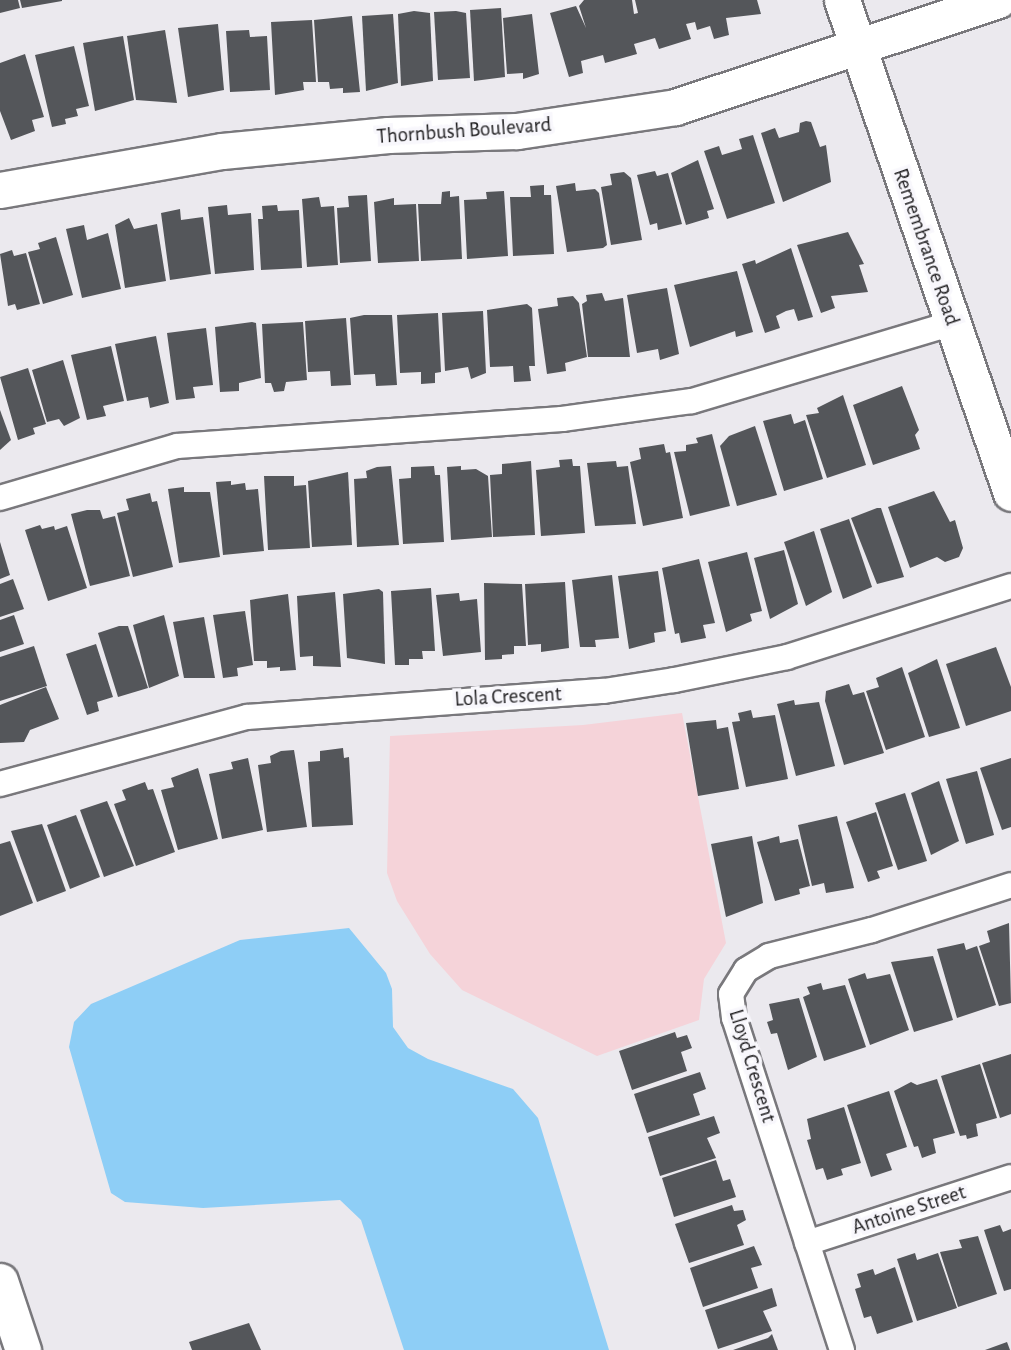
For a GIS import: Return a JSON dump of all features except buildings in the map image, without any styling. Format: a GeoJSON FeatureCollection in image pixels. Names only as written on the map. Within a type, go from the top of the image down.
{"type":"FeatureCollection","features":[{"type":"Feature","properties":{"kind":"street","name":"Remembrance Road"},"geometry":{"type":"LineString","coordinates":[[842,0],[1011,493]]}},
{"type":"Feature","properties":{"kind":"street","name":"Thornbush Boulevard"},"geometry":{"type":"LineString","coordinates":[[0,190],[222,151],[388,135],[517,131],[675,107],[998,0]]}},
{"type":"Feature","properties":{"kind":"street"},"geometry":{"type":"LineString","coordinates":[[0,498],[177,446],[562,419],[692,401],[953,323]]}},
{"type":"Feature","properties":{"kind":"street","name":"Lola Crescent"},"geometry":{"type":"LineString","coordinates":[[0,784],[247,717],[604,691],[687,678],[787,657],[1011,586]]}},
{"type":"Feature","properties":{"kind":"street","name":"Lloyd Crescent"},"geometry":{"type":"LineString","coordinates":[[842,1350],[734,1018],[731,994],[746,970],[769,956],[872,930],[1011,885]]}},
{"type":"Feature","properties":{"kind":"street","name":"Antoine Street"},"geometry":{"type":"LineString","coordinates":[[807,1243],[1011,1177]]}},
{"type":"Feature","properties":{"kind":"street"},"geometry":{"type":"LineString","coordinates":[[0,1281],[23,1350]]}},
{"type":"Feature","properties":{"kind":"shaded area"},"geometry":{"type":"Polygon","coordinates":[[[682,713],[726,943],[704,979],[699,1020],[597,1056],[462,990],[430,954],[397,901],[387,873],[390,736],[583,725],[682,713]]]}},
{"type":"Feature","properties":{"kind":"water"},"geometry":{"type":"Polygon","coordinates":[[[349,928],[386,973],[392,989],[393,1027],[408,1048],[428,1059],[513,1089],[538,1118],[609,1350],[404,1350],[361,1220],[340,1200],[203,1208],[125,1202],[111,1193],[69,1047],[74,1022],[91,1004],[240,940],[349,928]]]}}]}
